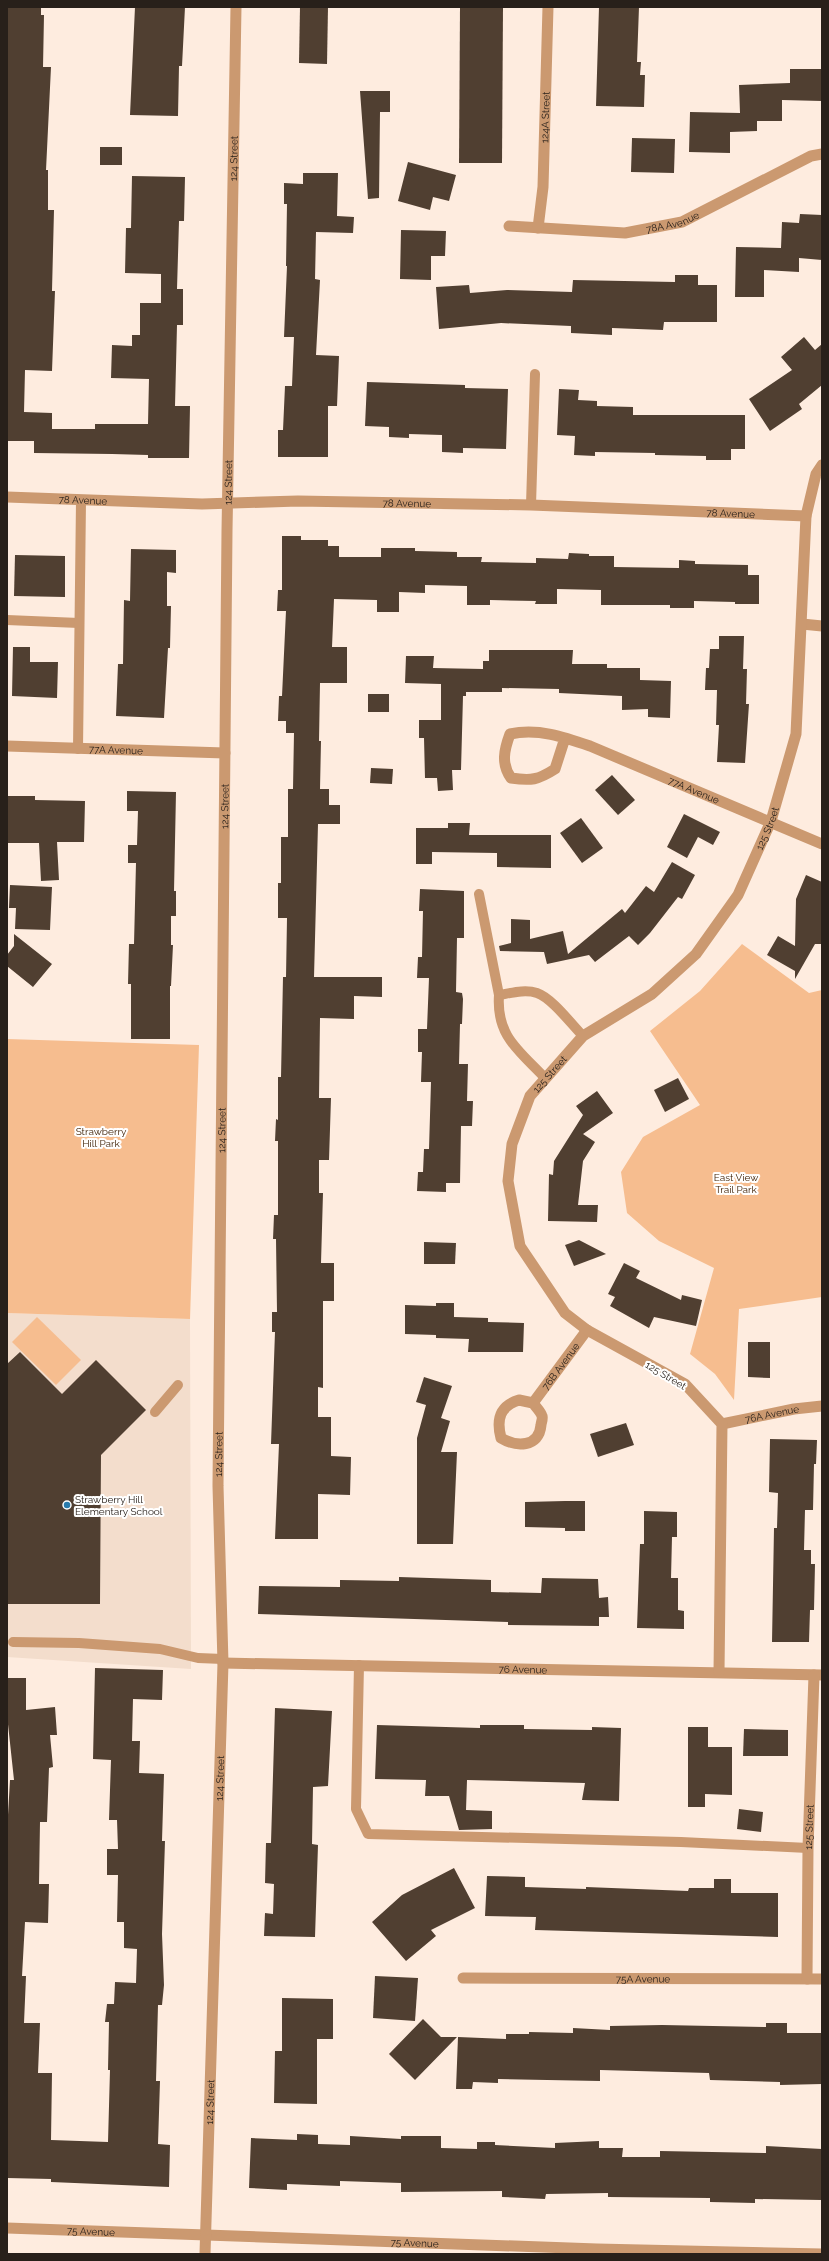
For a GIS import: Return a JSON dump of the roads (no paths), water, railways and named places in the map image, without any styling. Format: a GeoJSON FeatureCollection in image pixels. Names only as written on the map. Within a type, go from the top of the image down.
{"type":"FeatureCollection","features":[{"type":"Feature","properties":{"kind":"street","name":"124 Street"},"geometry":{"type":"LineString","coordinates":[[205,2254],[223,1661],[218,1486],[227,503],[236,7]]}},
{"type":"Feature","properties":{"kind":"street","name":"124A Street"},"geometry":{"type":"LineString","coordinates":[[538,228],[543,187],[548,7]]}},
{"type":"Feature","properties":{"kind":"street","name":"78A Avenue"},"geometry":{"type":"LineString","coordinates":[[509,226],[625,233],[682,222],[811,156],[822,154]]}},
{"type":"Feature","properties":{"kind":"street","name":"125 Street"},"geometry":{"type":"LineString","coordinates":[[722,1424],[685,1384],[587,1330],[565,1313],[520,1246],[508,1181],[512,1144],[530,1096],[583,1036],[652,994],[696,954],[738,895],[771,821],[796,734],[806,516],[816,474],[822,465]]}},
{"type":"Feature","properties":{"kind":"street","name":"78 Avenue"},"geometry":{"type":"LineString","coordinates":[[7,497],[81,501],[227,503],[298,501],[532,505],[806,516]]}},
{"type":"Feature","properties":{"kind":"street"},"geometry":{"type":"LineString","coordinates":[[802,624],[822,626]]}},
{"type":"Feature","properties":{"kind":"street","name":"77A Avenue"},"geometry":{"type":"LineString","coordinates":[[565,738],[555,769],[541,778],[527,780],[511,778],[504,769],[504,748],[510,734],[522,732],[546,733],[565,738],[771,821],[822,844]]}},
{"type":"Feature","properties":{"kind":"street","name":"77A Avenue"},"geometry":{"type":"LineString","coordinates":[[7,746],[225,753]]}},
{"type":"Feature","properties":{"kind":"street","name":"76B Avenue"},"geometry":{"type":"LineString","coordinates":[[534,1403],[587,1330]]}},
{"type":"Feature","properties":{"kind":"street"},"geometry":{"type":"LineString","coordinates":[[519,1400],[534,1403],[542,1417],[541,1432],[535,1440],[523,1445],[509,1443],[501,1438],[498,1427],[501,1412],[508,1404],[519,1400]]}},
{"type":"Feature","properties":{"kind":"street","name":"76A Avenue"},"geometry":{"type":"LineString","coordinates":[[722,1424],[794,1409],[822,1406]]}},
{"type":"Feature","properties":{"kind":"street"},"geometry":{"type":"LineString","coordinates":[[719,1672],[722,1424]]}},
{"type":"Feature","properties":{"kind":"street","name":"76 Avenue"},"geometry":{"type":"LineString","coordinates":[[223,1661],[818,1675]]}},
{"type":"Feature","properties":{"kind":"street","name":"125 Street"},"geometry":{"type":"LineString","coordinates":[[807,1979],[808,1848],[818,1675]]}},
{"type":"Feature","properties":{"kind":"street","name":"75A Avenue"},"geometry":{"type":"LineString","coordinates":[[463,1978],[822,1979]]}},
{"type":"Feature","properties":{"kind":"street","name":"75 Avenue"},"geometry":{"type":"LineString","coordinates":[[7,2228],[597,2252],[822,2254]]}},
{"type":"Feature","properties":{"kind":"lane"},"geometry":{"type":"LineString","coordinates":[[532,505],[535,374]]}},
{"type":"Feature","properties":{"kind":"lane"},"geometry":{"type":"LineString","coordinates":[[78,749],[81,501]]}},
{"type":"Feature","properties":{"kind":"lane"},"geometry":{"type":"LineString","coordinates":[[7,620],[79,623]]}},
{"type":"Feature","properties":{"kind":"lane"},"geometry":{"type":"LineString","coordinates":[[479,894],[499,995],[498,1009],[502,1025],[514,1048],[546,1078]]}},
{"type":"Feature","properties":{"kind":"lane"},"geometry":{"type":"LineString","coordinates":[[499,995],[525,992],[537,994],[551,1003],[583,1036]]}},
{"type":"Feature","properties":{"kind":"lane"},"geometry":{"type":"LineString","coordinates":[[155,1412],[178,1385]]}},
{"type":"Feature","properties":{"kind":"lane"},"geometry":{"type":"LineString","coordinates":[[13,1642],[79,1643],[152,1648],[198,1658],[223,1661]]}},
{"type":"Feature","properties":{"kind":"lane"},"geometry":{"type":"LineString","coordinates":[[359,1665],[356,1810],[368,1834],[681,1842],[808,1848]]}},
{"type":"Feature","properties":{"kind":"place","name":"Strawberry Hill Elementary School"},"geometry":{"type":"Point","coordinates":[67,1505]}},
{"type":"Feature","properties":{"kind":"park label","name":"Strawberry Hill Park"},"geometry":{"type":"Point","coordinates":[101,1136]}},
{"type":"Feature","properties":{"kind":"park label","name":"East View Trail Park"},"geometry":{"type":"Point","coordinates":[736,1182]}}]}
